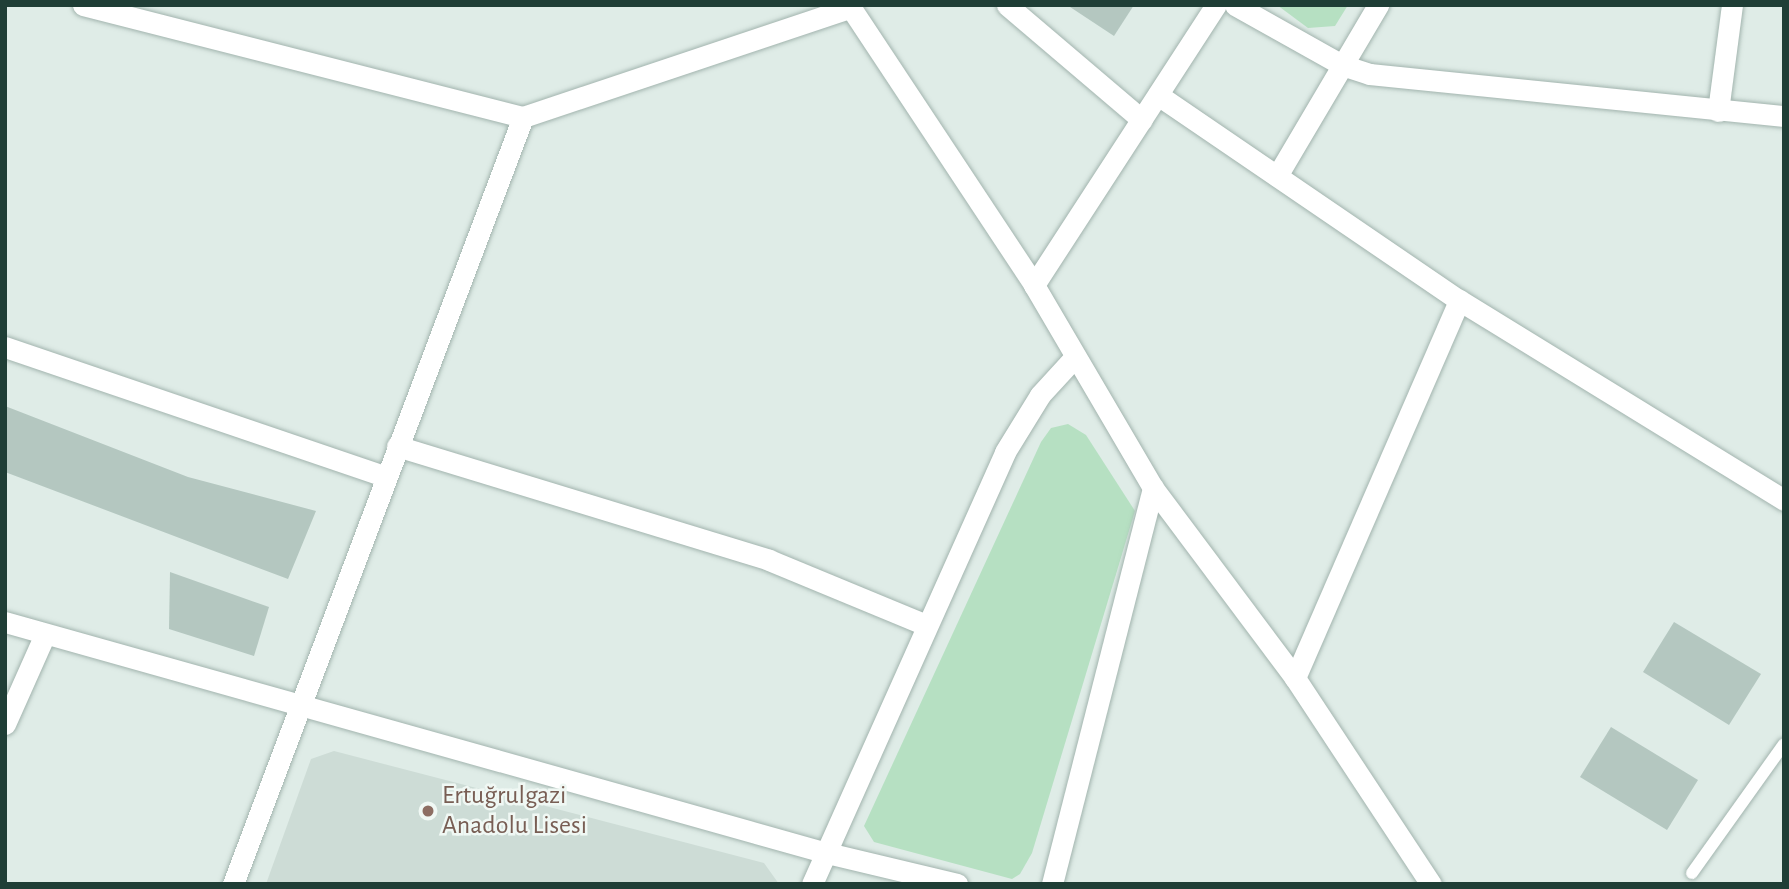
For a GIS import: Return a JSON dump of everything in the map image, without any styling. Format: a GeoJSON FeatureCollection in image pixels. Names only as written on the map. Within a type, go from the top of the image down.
{"type":"FeatureCollection","features":[{"type":"Feature","properties":{"kind":"street"},"geometry":{"type":"LineString","coordinates":[[1007,5],[1142,120]]}},
{"type":"Feature","properties":{"kind":"street"},"geometry":{"type":"LineString","coordinates":[[1034,285],[1216,5]]}},
{"type":"Feature","properties":{"kind":"street"},"geometry":{"type":"LineString","coordinates":[[1235,5],[1342,65],[1394,78],[1784,116]]}},
{"type":"Feature","properties":{"kind":"street"},"geometry":{"type":"LineString","coordinates":[[1277,176],[1378,5]]}},
{"type":"Feature","properties":{"kind":"street"},"geometry":{"type":"LineString","coordinates":[[1718,111],[1732,5]]}},
{"type":"Feature","properties":{"kind":"street"},"geometry":{"type":"LineString","coordinates":[[91,6],[523,117],[850,6],[1034,285],[1074,358],[1153,488],[1295,678],[1432,884]]}},
{"type":"Feature","properties":{"kind":"street"},"geometry":{"type":"LineString","coordinates":[[1158,94],[1459,300],[1784,500]]}},
{"type":"Feature","properties":{"kind":"street"},"geometry":{"type":"LineString","coordinates":[[233,884],[298,705],[523,117]]}},
{"type":"Feature","properties":{"kind":"street"},"geometry":{"type":"LineString","coordinates":[[1295,678],[1459,300]]}},
{"type":"Feature","properties":{"kind":"street"},"geometry":{"type":"LineString","coordinates":[[5,347],[385,476]]}},
{"type":"Feature","properties":{"kind":"street"},"geometry":{"type":"LineString","coordinates":[[812,884],[823,852],[1005,452],[1040,395],[1074,358]]}},
{"type":"Feature","properties":{"kind":"street"},"geometry":{"type":"LineString","coordinates":[[397,446],[745,552],[926,625]]}},
{"type":"Feature","properties":{"kind":"street"},"geometry":{"type":"LineString","coordinates":[[1052,884],[1153,488]]}},
{"type":"Feature","properties":{"kind":"street"},"geometry":{"type":"LineString","coordinates":[[5,622],[823,852],[957,884]]}},
{"type":"Feature","properties":{"kind":"street"},"geometry":{"type":"LineString","coordinates":[[5,724],[45,634]]}},
{"type":"Feature","properties":{"kind":"lane"},"geometry":{"type":"LineString","coordinates":[[1692,873],[1784,744]]}},
{"type":"Feature","properties":{"kind":"shaded area","name":"Ertuğrulgazi Anadolu Lisesi"},"geometry":{"type":"Polygon","coordinates":[[[334,751],[764,863],[779,884],[266,884],[311,759],[334,751]]]}},
{"type":"Feature","properties":{"kind":"green space"},"geometry":{"type":"Polygon","coordinates":[[[1277,5],[1348,5],[1335,26],[1308,28],[1277,5]]]}},
{"type":"Feature","properties":{"kind":"green space"},"geometry":{"type":"Polygon","coordinates":[[[1068,424],[1086,435],[1135,511],[1032,853],[1020,874],[1012,879],[874,842],[864,826],[1041,442],[1051,428],[1068,424]]]}},
{"type":"Feature","properties":{"kind":"building"},"geometry":{"type":"Polygon","coordinates":[[[1067,5],[1134,5],[1114,36],[1067,5]]]}},
{"type":"Feature","properties":{"kind":"building"},"geometry":{"type":"Polygon","coordinates":[[[5,406],[188,477],[316,511],[288,579],[5,472],[5,406]]]}},
{"type":"Feature","properties":{"kind":"building"},"geometry":{"type":"Polygon","coordinates":[[[170,572],[269,607],[254,656],[169,629],[170,572]]]}},
{"type":"Feature","properties":{"kind":"building"},"geometry":{"type":"Polygon","coordinates":[[[1674,622],[1761,674],[1729,725],[1643,672],[1674,622]]]}},
{"type":"Feature","properties":{"kind":"building"},"geometry":{"type":"Polygon","coordinates":[[[1611,727],[1698,780],[1667,830],[1580,777],[1611,727]]]}},
{"type":"Feature","properties":{"kind":"place","name":"Ertuğrulgazi Anadolu Lisesi"},"geometry":{"type":"Point","coordinates":[428,811]}}]}
